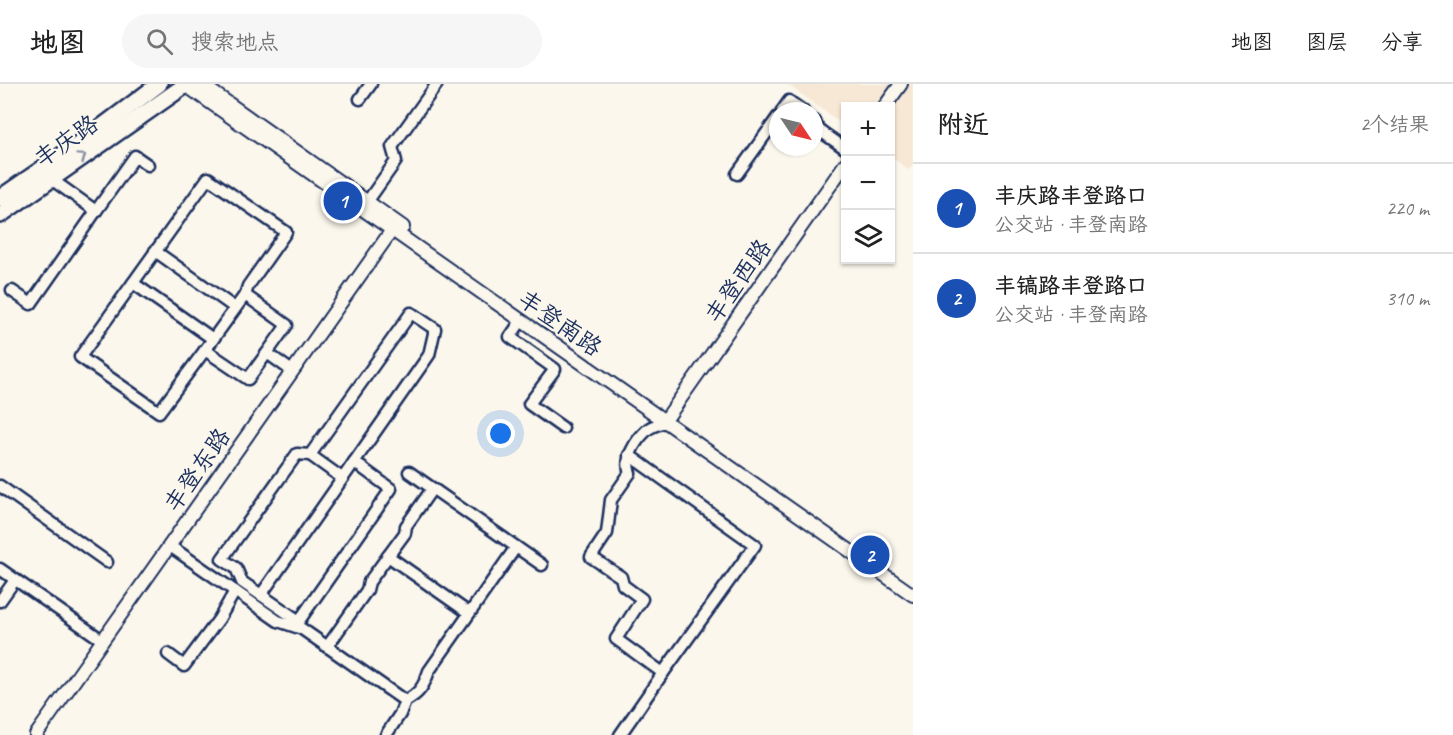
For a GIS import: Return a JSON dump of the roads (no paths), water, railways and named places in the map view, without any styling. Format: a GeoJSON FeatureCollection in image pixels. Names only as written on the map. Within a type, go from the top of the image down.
{"type":"FeatureCollection","features":[{"type":"Feature","properties":{"kind":"main road","name":"丰庆路"},"geometry":{"type":"LineString","coordinates":[[0,198],[87,138],[159,84]]}},
{"type":"Feature","properties":{"kind":"main road","name":"丰庆路"},"geometry":{"type":"LineString","coordinates":[[0,215],[190,84]]}},
{"type":"Feature","properties":{"kind":"street","name":"丰登南路"},"geometry":{"type":"LineString","coordinates":[[190,84],[367,201],[666,419],[913,595]]}},
{"type":"Feature","properties":{"kind":"street","name":"丰登南路"},"geometry":{"type":"LineString","coordinates":[[190,84],[521,321],[913,589]]}},
{"type":"Feature","properties":{"kind":"street"},"geometry":{"type":"LineString","coordinates":[[360,99],[371,84]]}},
{"type":"Feature","properties":{"kind":"street"},"geometry":{"type":"LineString","coordinates":[[367,201],[396,161],[392,147],[437,84]]}},
{"type":"Feature","properties":{"kind":"street"},"geometry":{"type":"LineString","coordinates":[[888,102],[901,84]]}},
{"type":"Feature","properties":{"kind":"street"},"geometry":{"type":"LineString","coordinates":[[737,174],[769,130]]}},
{"type":"Feature","properties":{"kind":"street"},"geometry":{"type":"LineString","coordinates":[[823,133],[841,145]]}},
{"type":"Feature","properties":{"kind":"street"},"geometry":{"type":"LineString","coordinates":[[12,291],[31,304],[135,156],[148,165]]}},
{"type":"Feature","properties":{"kind":"street","name":"丰登西路"},"geometry":{"type":"LineString","coordinates":[[666,419],[841,170]]}},
{"type":"Feature","properties":{"kind":"street"},"geometry":{"type":"LineString","coordinates":[[208,177],[286,232],[248,286],[245,295],[159,412],[80,357],[133,283],[208,177]]}},
{"type":"Feature","properties":{"kind":"street"},"geometry":{"type":"LineString","coordinates":[[51,179],[96,211]]}},
{"type":"Feature","properties":{"kind":"street","name":"丰登东路"},"geometry":{"type":"LineString","coordinates":[[36,735],[392,230]]}},
{"type":"Feature","properties":{"kind":"street"},"geometry":{"type":"LineString","coordinates":[[155,251],[235,308]]}},
{"type":"Feature","properties":{"kind":"street"},"geometry":{"type":"LineString","coordinates":[[133,283],[213,339]]}},
{"type":"Feature","properties":{"kind":"street"},"geometry":{"type":"LineString","coordinates":[[205,350],[248,379],[267,353],[286,325],[245,295]]}},
{"type":"Feature","properties":{"kind":"street"},"geometry":{"type":"LineString","coordinates":[[261,595],[429,355],[435,329],[411,313],[310,455]]}},
{"type":"Feature","properties":{"kind":"street"},"geometry":{"type":"LineString","coordinates":[[521,321],[510,337],[555,369],[529,404],[563,428]]}},
{"type":"Feature","properties":{"kind":"street"},"geometry":{"type":"LineString","coordinates":[[267,353],[292,371]]}},
{"type":"Feature","properties":{"kind":"street"},"geometry":{"type":"LineString","coordinates":[[663,673],[616,639],[642,599],[623,585],[621,577],[591,556],[607,533],[610,500],[630,473],[627,465],[629,455],[647,429],[666,419]]}},
{"type":"Feature","properties":{"kind":"street"},"geometry":{"type":"LineString","coordinates":[[342,477],[310,455],[297,454],[222,559],[236,568],[242,582],[299,621],[391,489],[354,462]]}},
{"type":"Feature","properties":{"kind":"street"},"geometry":{"type":"LineString","coordinates":[[620,735],[755,545],[629,455]]}},
{"type":"Feature","properties":{"kind":"street"},"geometry":{"type":"LineString","coordinates":[[409,472],[542,565]]}},
{"type":"Feature","properties":{"kind":"street"},"geometry":{"type":"LineString","coordinates":[[0,486],[107,562]]}},
{"type":"Feature","properties":{"kind":"street"},"geometry":{"type":"LineString","coordinates":[[327,647],[367,590],[369,582],[405,533],[406,526],[432,489]]}},
{"type":"Feature","properties":{"kind":"street"},"geometry":{"type":"LineString","coordinates":[[170,546],[278,621],[302,629],[405,700]]}},
{"type":"Feature","properties":{"kind":"street"},"geometry":{"type":"LineString","coordinates":[[405,700],[417,696],[429,671],[516,546]]}},
{"type":"Feature","properties":{"kind":"street"},"geometry":{"type":"LineString","coordinates":[[388,556],[469,613]]}},
{"type":"Feature","properties":{"kind":"street"},"geometry":{"type":"LineString","coordinates":[[0,569],[102,640]]}},
{"type":"Feature","properties":{"kind":"street"},"geometry":{"type":"LineString","coordinates":[[0,601],[15,579]]}},
{"type":"Feature","properties":{"kind":"street"},"geometry":{"type":"LineString","coordinates":[[168,654],[184,666],[219,619],[235,591]]}},
{"type":"Feature","properties":{"kind":"street"},"geometry":{"type":"LineString","coordinates":[[386,735],[400,714],[405,700]]}},
{"type":"Feature","properties":{"kind":"place","name":"丰庆路丰登路口"},"geometry":{"type":"Point","coordinates":[343,201]}},
{"type":"Feature","properties":{"kind":"place","name":"丰镐路丰登路口"},"geometry":{"type":"Point","coordinates":[870,555]}}]}
